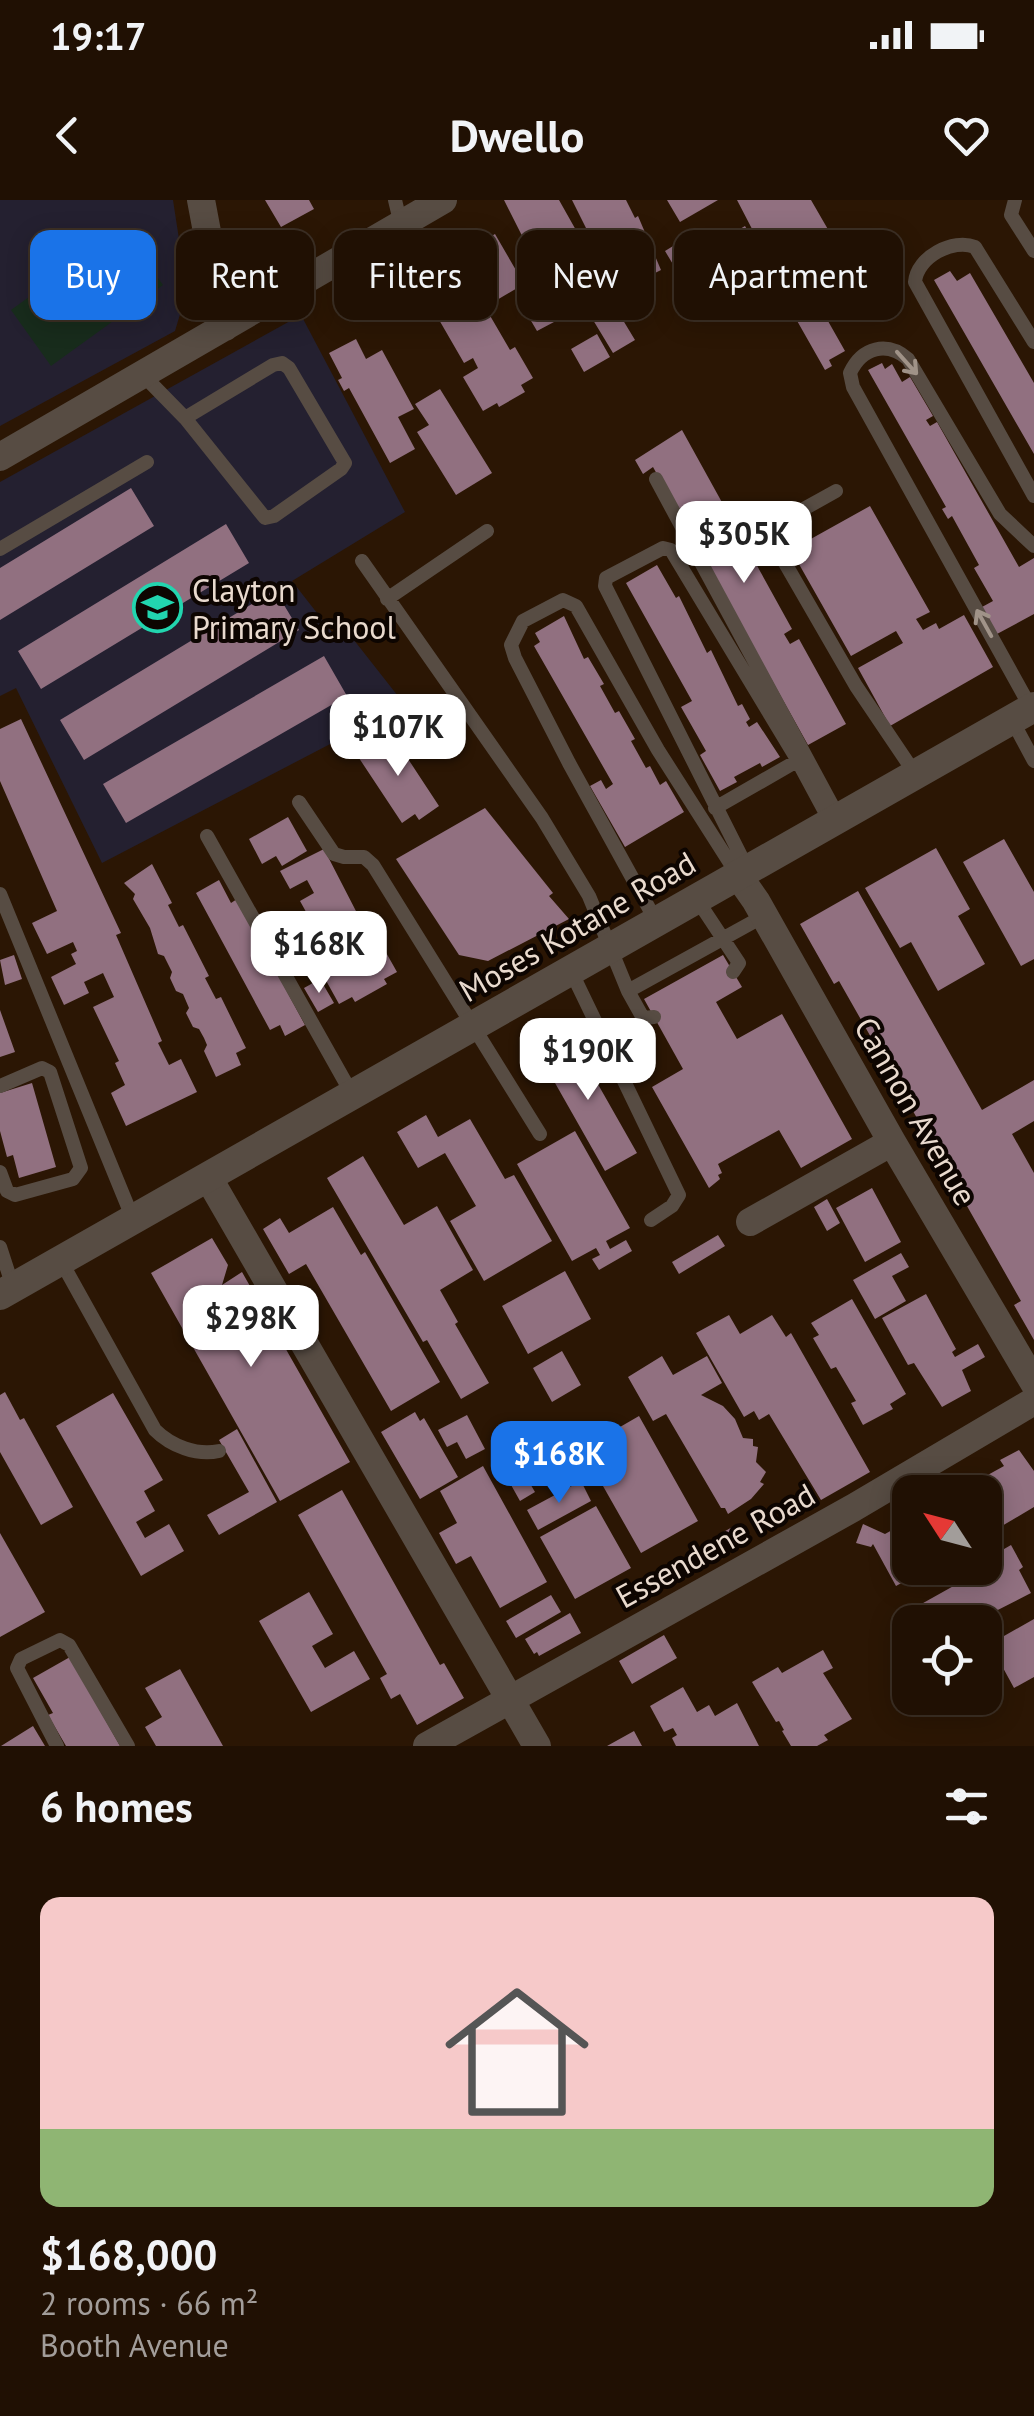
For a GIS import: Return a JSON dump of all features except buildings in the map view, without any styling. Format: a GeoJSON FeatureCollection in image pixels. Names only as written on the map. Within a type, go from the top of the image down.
{"type":"FeatureCollection","features":[{"type":"Feature","properties":{"kind":"street"},"geometry":{"type":"LineString","coordinates":[[200,200],[225,327]]}},
{"type":"Feature","properties":{"kind":"street"},"geometry":{"type":"LineString","coordinates":[[0,457],[225,327],[398,212],[443,200]]}},
{"type":"Feature","properties":{"kind":"street","name":"Moses Kotane Road"},"geometry":{"type":"LineString","coordinates":[[7,1291],[1026,712]]}},
{"type":"Feature","properties":{"kind":"street","name":"Cannon Avenue"},"geometry":{"type":"LineString","coordinates":[[742,871],[892,1142],[1034,1383]]}},
{"type":"Feature","properties":{"kind":"street"},"geometry":{"type":"LineString","coordinates":[[750,1222],[892,1142]]}},
{"type":"Feature","properties":{"kind":"street"},"geometry":{"type":"LineString","coordinates":[[208,1177],[538,1746]]}},
{"type":"Feature","properties":{"kind":"street","name":"Essendene Road"},"geometry":{"type":"LineString","coordinates":[[427,1746],[853,1508],[1034,1401]]}},
{"type":"Feature","properties":{"kind":"lane"},"geometry":{"type":"LineString","coordinates":[[1015,200],[1011,215],[1034,252]]}},
{"type":"Feature","properties":{"kind":"lane"},"geometry":{"type":"LineString","coordinates":[[1034,342],[975,247],[954,245],[931,256],[916,273],[915,282],[1034,496]]}},
{"type":"Feature","properties":{"kind":"lane"},"geometry":{"type":"LineString","coordinates":[[1034,546],[992,503],[908,360],[891,348],[882,347],[859,359],[850,373],[853,387],[1026,712],[1034,761]]}},
{"type":"Feature","properties":{"kind":"lane"},"geometry":{"type":"LineString","coordinates":[[144,376],[184,418],[265,518],[274,516],[344,466],[345,460],[289,368],[282,363],[184,418]]}},
{"type":"Feature","properties":{"kind":"lane"},"geometry":{"type":"LineString","coordinates":[[0,549],[147,462]]}},
{"type":"Feature","properties":{"kind":"lane"},"geometry":{"type":"LineString","coordinates":[[656,479],[835,821]]}},
{"type":"Feature","properties":{"kind":"lane"},"geometry":{"type":"LineString","coordinates":[[836,491],[782,521],[774,544],[856,686],[916,775]]}},
{"type":"Feature","properties":{"kind":"lane"},"geometry":{"type":"LineString","coordinates":[[388,599],[488,531]]}},
{"type":"Feature","properties":{"kind":"lane"},"geometry":{"type":"LineString","coordinates":[[742,871],[716,808],[604,586],[606,578],[663,548],[671,550],[835,821]]}},
{"type":"Feature","properties":{"kind":"lane"},"geometry":{"type":"LineString","coordinates":[[362,561],[542,818],[589,896],[628,992],[643,1018],[654,1017]]}},
{"type":"Feature","properties":{"kind":"lane"},"geometry":{"type":"LineString","coordinates":[[656,922],[515,658],[512,645],[524,621],[563,600],[576,606],[658,750],[742,871]]}},
{"type":"Feature","properties":{"kind":"lane"},"geometry":{"type":"LineString","coordinates":[[716,808],[797,761]]}},
{"type":"Feature","properties":{"kind":"lane"},"geometry":{"type":"LineString","coordinates":[[298,802],[334,854],[364,857],[373,865],[540,1134]]}},
{"type":"Feature","properties":{"kind":"lane"},"geometry":{"type":"LineString","coordinates":[[207,836],[353,1095]]}},
{"type":"Feature","properties":{"kind":"lane"},"geometry":{"type":"LineString","coordinates":[[0,894],[133,1220]]}},
{"type":"Feature","properties":{"kind":"lane"},"geometry":{"type":"LineString","coordinates":[[696,898],[739,962],[733,972]]}},
{"type":"Feature","properties":{"kind":"lane"},"geometry":{"type":"LineString","coordinates":[[628,992],[764,916]]}},
{"type":"Feature","properties":{"kind":"lane"},"geometry":{"type":"LineString","coordinates":[[571,971],[679,1195],[672,1206],[652,1220]]}},
{"type":"Feature","properties":{"kind":"lane"},"geometry":{"type":"LineString","coordinates":[[0,1086],[42,1068],[50,1072],[81,1168],[74,1179],[15,1196],[7,1191],[0,1172]]}},
{"type":"Feature","properties":{"kind":"lane"},"geometry":{"type":"LineString","coordinates":[[0,1247],[7,1291]]}},
{"type":"Feature","properties":{"kind":"lane"},"geometry":{"type":"LineString","coordinates":[[61,1261],[155,1430],[163,1438],[197,1453],[218,1451]]}},
{"type":"Feature","properties":{"kind":"lane"},"geometry":{"type":"LineString","coordinates":[[57,1746],[17,1668],[21,1659],[60,1640],[69,1645],[128,1746]]}},
{"type":"Feature","properties":{"kind":"shaded area"},"geometry":{"type":"Polygon","coordinates":[[[0,200],[173,200],[178,230],[178,320],[175,331],[0,426],[0,200]]]}},
{"type":"Feature","properties":{"kind":"shaded area","name":"Clayton Primary School"},"geometry":{"type":"Polygon","coordinates":[[[292,320],[304,320],[405,512],[292,581],[335,636],[350,635],[405,705],[102,863],[16,688],[0,696],[0,482],[292,320]]]}},
{"type":"Feature","properties":{"kind":"green space"},"geometry":{"type":"Polygon","coordinates":[[[30,296],[30,320],[115,320],[51,366],[11,310],[30,296]]]}},
{"type":"Feature","properties":{"kind":"place","name":"Clayton Primary School"},"geometry":{"type":"Point","coordinates":[157,608]}}]}
